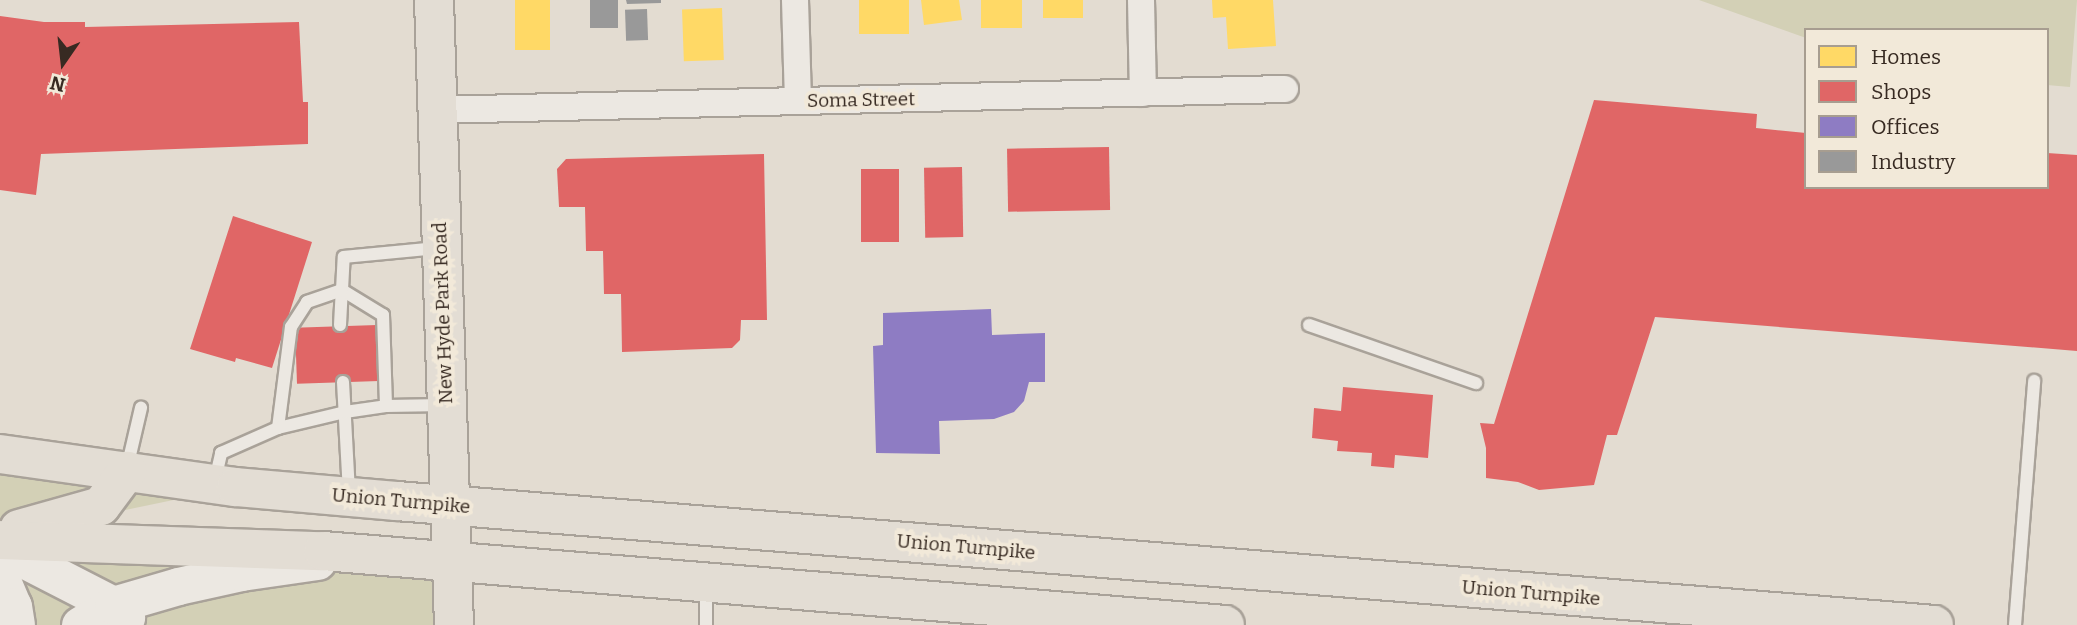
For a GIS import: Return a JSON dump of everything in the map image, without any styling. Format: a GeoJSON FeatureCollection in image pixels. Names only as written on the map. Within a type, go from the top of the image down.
{"type":"FeatureCollection","features":[{"type":"Feature","properties":{"kind":"main road","name":"New Hyde Park Road"},"geometry":{"type":"LineString","coordinates":[[434,0],[454,625]]}},
{"type":"Feature","properties":{"kind":"main road","name":"Union Turnpike"},"geometry":{"type":"LineString","coordinates":[[0,454],[214,484],[349,497],[1934,625]]}},
{"type":"Feature","properties":{"kind":"main road"},"geometry":{"type":"LineString","coordinates":[[0,537],[101,506],[127,471]]}},
{"type":"Feature","properties":{"kind":"main road"},"geometry":{"type":"LineString","coordinates":[[0,537],[372,554],[1225,625]]}},
{"type":"Feature","properties":{"kind":"main road"},"geometry":{"type":"LineString","coordinates":[[0,547],[124,615]]}},
{"type":"Feature","properties":{"kind":"main road"},"geometry":{"type":"LineString","coordinates":[[80,625],[124,615],[241,572],[372,554]]}},
{"type":"Feature","properties":{"kind":"main road"},"geometry":{"type":"LineString","coordinates":[[0,576],[13,606],[16,625]]}},
{"type":"Feature","properties":{"kind":"street"},"geometry":{"type":"LineString","coordinates":[[795,0],[798,101]]}},
{"type":"Feature","properties":{"kind":"street"},"geometry":{"type":"LineString","coordinates":[[1141,0],[1143,93]]}},
{"type":"Feature","properties":{"kind":"street","name":"Soma Street"},"geometry":{"type":"LineString","coordinates":[[437,110],[1285,89]]}},
{"type":"Feature","properties":{"kind":"lane"},"geometry":{"type":"LineString","coordinates":[[340,325],[344,257],[440,247]]}},
{"type":"Feature","properties":{"kind":"lane"},"geometry":{"type":"LineString","coordinates":[[278,428],[291,327],[307,302],[342,290],[383,314],[386,406]]}},
{"type":"Feature","properties":{"kind":"lane"},"geometry":{"type":"LineString","coordinates":[[1309,325],[1476,383]]}},
{"type":"Feature","properties":{"kind":"lane"},"geometry":{"type":"LineString","coordinates":[[2015,625],[2034,381]]}},
{"type":"Feature","properties":{"kind":"lane"},"geometry":{"type":"LineString","coordinates":[[343,382],[349,497]]}},
{"type":"Feature","properties":{"kind":"lane"},"geometry":{"type":"LineString","coordinates":[[214,484],[221,453],[278,428],[345,412],[386,406],[447,405]]}},
{"type":"Feature","properties":{"kind":"lane"},"geometry":{"type":"LineString","coordinates":[[127,471],[141,408]]}},
{"type":"Feature","properties":{"kind":"lane"},"geometry":{"type":"LineString","coordinates":[[706,583],[706,625]]}},
{"type":"Feature","properties":{"kind":"shaded area"},"geometry":{"type":"Polygon","coordinates":[[[1699,0],[2077,0],[2070,87],[2049,85],[2049,28],[1804,28],[1804,37],[1699,0]]]}},
{"type":"Feature","properties":{"kind":"shaded area"},"geometry":{"type":"Polygon","coordinates":[[[0,454],[236,487],[0,536],[0,454]]]}},
{"type":"Feature","properties":{"kind":"shaded area"},"geometry":{"type":"Polygon","coordinates":[[[0,540],[452,561],[454,625],[0,625],[0,540]]]}},
{"type":"Feature","properties":{"kind":"building: Homes"},"geometry":{"type":"Polygon","coordinates":[[[515,0],[550,0],[550,50],[515,50],[515,0]]]}},
{"type":"Feature","properties":{"kind":"building: Homes"},"geometry":{"type":"Polygon","coordinates":[[[859,0],[909,0],[909,34],[859,34],[859,0]]]}},
{"type":"Feature","properties":{"kind":"building: Homes"},"geometry":{"type":"Polygon","coordinates":[[[921,0],[959,0],[962,20],[924,25],[921,0]]]}},
{"type":"Feature","properties":{"kind":"building: Homes"},"geometry":{"type":"Polygon","coordinates":[[[981,0],[1022,0],[1022,28],[981,28],[981,0]]]}},
{"type":"Feature","properties":{"kind":"building: Homes"},"geometry":{"type":"Polygon","coordinates":[[[1043,0],[1083,0],[1083,18],[1043,18],[1043,0]]]}},
{"type":"Feature","properties":{"kind":"building: Homes"},"geometry":{"type":"Polygon","coordinates":[[[1212,0],[1273,0],[1276,46],[1228,49],[1226,17],[1213,18],[1212,0]]]}},
{"type":"Feature","properties":{"kind":"building: Homes"},"geometry":{"type":"Polygon","coordinates":[[[722,8],[724,60],[684,61],[682,9],[722,8]]]}},
{"type":"Feature","properties":{"kind":"building: Shops"},"geometry":{"type":"Polygon","coordinates":[[[0,16],[44,22],[85,22],[85,27],[299,22],[303,102],[308,102],[308,144],[41,154],[36,195],[0,190],[0,16]]]}},
{"type":"Feature","properties":{"kind":"building: Shops"},"geometry":{"type":"Polygon","coordinates":[[[1594,100],[1757,114],[1756,128],[1804,133],[1804,189],[2049,189],[2049,153],[2077,155],[2077,351],[1655,317],[1617,435],[1607,435],[1594,485],[1539,490],[1518,482],[1486,478],[1486,448],[1480,423],[1494,424],[1594,100]]]}},
{"type":"Feature","properties":{"kind":"building: Shops"},"geometry":{"type":"Polygon","coordinates":[[[1109,147],[1110,210],[1008,212],[1007,149],[1109,147]]]}},
{"type":"Feature","properties":{"kind":"building: Shops"},"geometry":{"type":"Polygon","coordinates":[[[764,154],[767,320],[741,320],[740,340],[732,348],[622,352],[621,294],[604,294],[603,251],[586,251],[585,207],[559,207],[557,169],[566,159],[764,154]]]}},
{"type":"Feature","properties":{"kind":"building: Shops"},"geometry":{"type":"Polygon","coordinates":[[[962,167],[963,237],[925,238],[924,168],[962,167]]]}},
{"type":"Feature","properties":{"kind":"building: Shops"},"geometry":{"type":"Polygon","coordinates":[[[861,169],[899,169],[899,242],[861,242],[861,169]]]}},
{"type":"Feature","properties":{"kind":"building: Shops"},"geometry":{"type":"Polygon","coordinates":[[[233,216],[312,242],[272,368],[236,358],[235,362],[190,349],[233,216]]]}},
{"type":"Feature","properties":{"kind":"building: Shops"},"geometry":{"type":"Polygon","coordinates":[[[377,325],[379,381],[297,384],[295,328],[377,325]]]}},
{"type":"Feature","properties":{"kind":"building: Shops"},"geometry":{"type":"Polygon","coordinates":[[[1343,387],[1433,395],[1428,458],[1395,455],[1394,468],[1371,466],[1372,453],[1337,451],[1338,441],[1312,438],[1314,408],[1341,411],[1343,387]]]}},
{"type":"Feature","properties":{"kind":"building: Offices"},"geometry":{"type":"Polygon","coordinates":[[[991,309],[992,335],[1045,333],[1045,382],[1029,382],[1024,401],[1014,412],[994,419],[939,421],[940,454],[876,453],[873,346],[883,345],[883,313],[991,309]]]}},
{"type":"Feature","properties":{"kind":"building: Industry"},"geometry":{"type":"Polygon","coordinates":[[[590,0],[618,0],[618,28],[590,28],[590,0]]]}},
{"type":"Feature","properties":{"kind":"building: Industry"},"geometry":{"type":"Polygon","coordinates":[[[626,0],[661,0],[661,3],[627,4],[626,0]]]}},
{"type":"Feature","properties":{"kind":"building: Industry"},"geometry":{"type":"Polygon","coordinates":[[[647,9],[648,40],[626,41],[625,10],[647,9]]]}}]}
